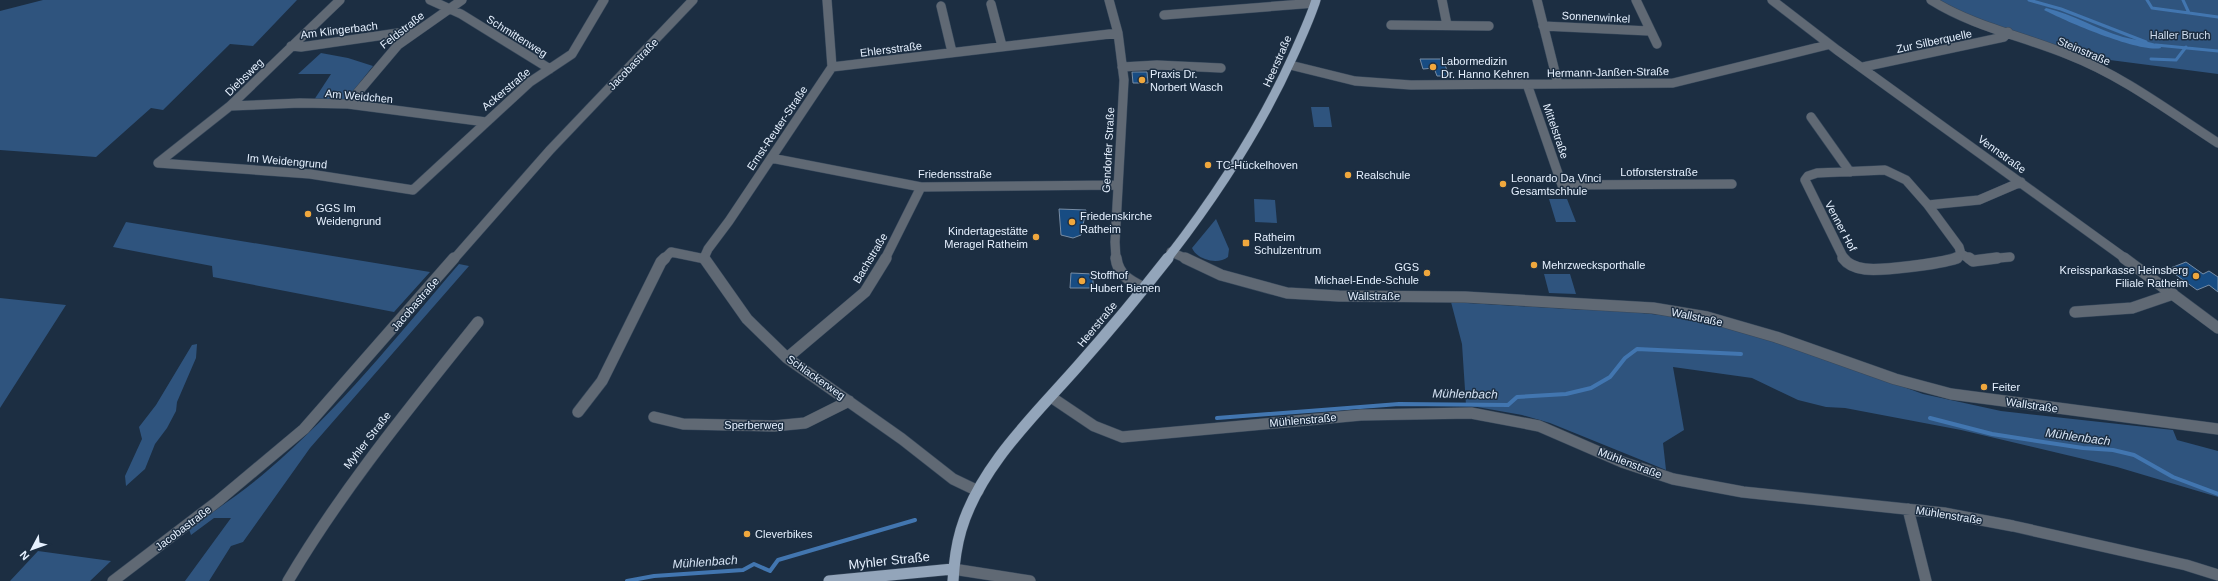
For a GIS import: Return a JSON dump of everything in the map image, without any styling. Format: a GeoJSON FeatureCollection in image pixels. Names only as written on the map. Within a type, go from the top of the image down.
{"type":"FeatureCollection","features":[{"type":"Feature","properties":{"kind":"main road","name":"Heerstraße"},"geometry":{"type":"LineString","coordinates":[[953,575],[965,519],[978,491],[1018,434],[1144,288],[1215,192],[1272,105],[1316,2]]}},
{"type":"Feature","properties":{"kind":"main road","name":"Myhler Straße"},"geometry":{"type":"LineString","coordinates":[[829,581],[953,575]]}},
{"type":"Feature","properties":{"kind":"street","name":"Diebsweg"},"geometry":{"type":"LineString","coordinates":[[158,163],[230,106],[340,0]]}},
{"type":"Feature","properties":{"kind":"street","name":"Schmittenweg"},"geometry":{"type":"LineString","coordinates":[[430,0],[452,8],[525,57],[550,69]]}},
{"type":"Feature","properties":{"kind":"street","name":"Feldstraße"},"geometry":{"type":"LineString","coordinates":[[348,104],[386,57],[412,33],[462,0]]}},
{"type":"Feature","properties":{"kind":"street","name":"Ackerstraße"},"geometry":{"type":"LineString","coordinates":[[413,190],[530,82],[572,54],[604,0]]}},
{"type":"Feature","properties":{"kind":"street","name":"Jacobastraße"},"geometry":{"type":"LineString","coordinates":[[113,581],[218,501],[304,429],[550,150],[694,0]]}},
{"type":"Feature","properties":{"kind":"street"},"geometry":{"type":"LineString","coordinates":[[827,0],[832,67]]}},
{"type":"Feature","properties":{"kind":"street","name":"Gendorfer Straße"},"geometry":{"type":"LineString","coordinates":[[1109,0],[1118,33],[1124,80],[1115,242],[1116,266],[1119,274],[1144,288]]}},
{"type":"Feature","properties":{"kind":"street"},"geometry":{"type":"LineString","coordinates":[[1442,0],[1447,25]]}},
{"type":"Feature","properties":{"kind":"street"},"geometry":{"type":"LineString","coordinates":[[1536,0],[1558,84]]}},
{"type":"Feature","properties":{"kind":"street","name":"Sonnenwinkel"},"geometry":{"type":"LineString","coordinates":[[1636,0],[1657,44]]}},
{"type":"Feature","properties":{"kind":"street","name":"Vennstraße"},"geometry":{"type":"LineString","coordinates":[[1772,0],[1828,45],[1862,67],[2021,182],[2218,328]]}},
{"type":"Feature","properties":{"kind":"street","name":"Steinstraße"},"geometry":{"type":"LineString","coordinates":[[1931,0],[1965,17],[2069,54],[2116,77],[2218,143]]}},
{"type":"Feature","properties":{"kind":"street"},"geometry":{"type":"LineString","coordinates":[[1164,15],[1316,2]]}},
{"type":"Feature","properties":{"kind":"street"},"geometry":{"type":"LineString","coordinates":[[991,4],[1002,46]]}},
{"type":"Feature","properties":{"kind":"street"},"geometry":{"type":"LineString","coordinates":[[941,6],[952,52]]}},
{"type":"Feature","properties":{"kind":"street"},"geometry":{"type":"LineString","coordinates":[[1391,25],[1488,26]]}},
{"type":"Feature","properties":{"kind":"street","name":"Sonnenwinkel"},"geometry":{"type":"LineString","coordinates":[[1543,26],[1649,30]]}},
{"type":"Feature","properties":{"kind":"street","name":"Zur Silberquelle"},"geometry":{"type":"LineString","coordinates":[[1862,67],[2004,37],[2008,32]]}},
{"type":"Feature","properties":{"kind":"street","name":"Am Klingerbach"},"geometry":{"type":"LineString","coordinates":[[291,46],[300,47],[398,33],[412,33]]}},
{"type":"Feature","properties":{"kind":"street","name":"Ehlersstraße"},"geometry":{"type":"LineString","coordinates":[[832,67],[1118,33]]}},
{"type":"Feature","properties":{"kind":"street","name":"Hermann-Janßen-Straße"},"geometry":{"type":"LineString","coordinates":[[1290,65],[1355,81],[1386,84],[1673,82],[1828,45]]}},
{"type":"Feature","properties":{"kind":"street"},"geometry":{"type":"LineString","coordinates":[[1122,67],[1157,65],[1221,68]]}},
{"type":"Feature","properties":{"kind":"street","name":"Ernst-Reuter-Straße"},"geometry":{"type":"LineString","coordinates":[[704,258],[708,249],[832,67]]}},
{"type":"Feature","properties":{"kind":"street","name":"Mittelstraße"},"geometry":{"type":"LineString","coordinates":[[1527,84],[1562,185]]}},
{"type":"Feature","properties":{"kind":"street","name":"Am Weidchen"},"geometry":{"type":"LineString","coordinates":[[230,106],[300,103],[348,104],[486,122]]}},
{"type":"Feature","properties":{"kind":"street"},"geometry":{"type":"LineString","coordinates":[[1811,117],[1850,172]]}},
{"type":"Feature","properties":{"kind":"street","name":"Friedensstraße"},"geometry":{"type":"LineString","coordinates":[[771,158],[921,187],[1118,185]]}},
{"type":"Feature","properties":{"kind":"street","name":"Im Weidengrund"},"geometry":{"type":"LineString","coordinates":[[158,163],[310,174],[413,190]]}},
{"type":"Feature","properties":{"kind":"street","name":"Venner Hof"},"geometry":{"type":"LineString","coordinates":[[1885,170],[1906,180],[1928,205],[1959,247],[1961,254],[1956,259],[1941,262],[1866,269],[1853,266],[1844,260],[1805,180],[1808,176],[1817,173],[1850,172],[1885,170]]}},
{"type":"Feature","properties":{"kind":"street"},"geometry":{"type":"LineString","coordinates":[[1928,205],[1979,200],[2021,182]]}},
{"type":"Feature","properties":{"kind":"street","name":"Lotforsterstraße"},"geometry":{"type":"LineString","coordinates":[[1562,185],[1732,184]]}},
{"type":"Feature","properties":{"kind":"street","name":"Bachstraße"},"geometry":{"type":"LineString","coordinates":[[787,358],[865,292],[892,248],[921,187]]}},
{"type":"Feature","properties":{"kind":"street"},"geometry":{"type":"LineString","coordinates":[[578,412],[602,381],[661,262],[671,252],[704,258]]}},
{"type":"Feature","properties":{"kind":"street","name":"Wallstraße"},"geometry":{"type":"LineString","coordinates":[[1171,252],[1221,275],[1287,293],[1339,296],[1465,297],[1597,303],[1660,309],[1708,317],[1776,337],[1895,379],[1951,394],[2218,428]]}},
{"type":"Feature","properties":{"kind":"street"},"geometry":{"type":"LineString","coordinates":[[1961,254],[1972,261],[2010,257]]}},
{"type":"Feature","properties":{"kind":"street","name":"Schlackerweg"},"geometry":{"type":"LineString","coordinates":[[704,258],[747,319],[787,358],[849,401],[953,479],[978,491]]}},
{"type":"Feature","properties":{"kind":"street"},"geometry":{"type":"LineString","coordinates":[[2075,312],[2132,308],[2173,294]]}},
{"type":"Feature","properties":{"kind":"street","name":"Myhler Straße"},"geometry":{"type":"LineString","coordinates":[[288,581],[307,548],[376,448],[478,322]]}},
{"type":"Feature","properties":{"kind":"street","name":"Mühlenstraße"},"geometry":{"type":"LineString","coordinates":[[1051,397],[1088,423],[1110,435],[1122,437],[1361,415],[1471,412],[1539,426],[1622,462],[1673,479],[1743,492],[1944,513],[2013,526],[2186,565],[2218,575]]}},
{"type":"Feature","properties":{"kind":"street","name":"Sperberweg"},"geometry":{"type":"LineString","coordinates":[[654,417],[683,424],[774,426],[805,423],[849,401]]}},
{"type":"Feature","properties":{"kind":"street"},"geometry":{"type":"LineString","coordinates":[[1908,509],[1926,581]]}},
{"type":"Feature","properties":{"kind":"street"},"geometry":{"type":"LineString","coordinates":[[953,575],[1030,581]]}},
{"type":"Feature","properties":{"kind":"green space"},"geometry":{"type":"Polygon","coordinates":[[[43,0],[297,0],[253,46],[230,44],[163,110],[151,108],[96,157],[0,150],[0,11],[43,0]]]}},
{"type":"Feature","properties":{"kind":"green space","name":"Haller Bruch"},"geometry":{"type":"Polygon","coordinates":[[[1932,0],[2218,0],[2218,74],[2079,56],[1963,16],[1932,0]]]}},
{"type":"Feature","properties":{"kind":"green space"},"geometry":{"type":"Polygon","coordinates":[[[321,53],[348,58],[373,66],[350,95],[341,101],[314,100],[331,74],[298,74],[321,53]]]}},
{"type":"Feature","properties":{"kind":"green space"},"geometry":{"type":"Polygon","coordinates":[[[1311,107],[1329,107],[1332,127],[1314,127],[1311,107]]]}},
{"type":"Feature","properties":{"kind":"green space"},"geometry":{"type":"Polygon","coordinates":[[[1254,199],[1275,200],[1277,223],[1255,222],[1254,199]]]}},
{"type":"Feature","properties":{"kind":"green space"},"geometry":{"type":"Polygon","coordinates":[[[1549,199],[1567,199],[1576,222],[1556,222],[1549,199]]]}},
{"type":"Feature","properties":{"kind":"green space"},"geometry":{"type":"Polygon","coordinates":[[[1216,219],[1229,249],[1228,257],[1219,261],[1208,260],[1198,256],[1192,248],[1216,219]]]}},
{"type":"Feature","properties":{"kind":"green space"},"geometry":{"type":"Polygon","coordinates":[[[126,222],[430,272],[394,312],[213,277],[212,266],[113,247],[126,222]]]}},
{"type":"Feature","properties":{"kind":"green space"},"geometry":{"type":"Polygon","coordinates":[[[459,264],[469,266],[310,448],[243,542],[231,546],[209,581],[185,581],[231,518],[214,518],[191,535],[189,529],[258,479],[319,423],[390,345],[459,264]]]}},
{"type":"Feature","properties":{"kind":"green space"},"geometry":{"type":"Polygon","coordinates":[[[1544,274],[1570,274],[1576,294],[1549,293],[1544,274]]]}},
{"type":"Feature","properties":{"kind":"green space"},"geometry":{"type":"Polygon","coordinates":[[[0,298],[66,305],[0,408],[0,298]]]}},
{"type":"Feature","properties":{"kind":"green space"},"geometry":{"type":"Polygon","coordinates":[[[1451,302],[1587,310],[1594,308],[1680,317],[1733,328],[1786,344],[1923,394],[2001,411],[2173,430],[2177,440],[2218,451],[2218,497],[2117,467],[1961,430],[1845,408],[1826,407],[1798,400],[1752,378],[1673,367],[1684,430],[1663,443],[1666,470],[1550,423],[1522,415],[1466,405],[1462,344],[1451,302]]]}},
{"type":"Feature","properties":{"kind":"green space"},"geometry":{"type":"Polygon","coordinates":[[[197,344],[196,358],[177,402],[176,411],[167,428],[155,444],[145,469],[126,486],[125,476],[142,439],[139,427],[156,405],[192,345],[197,344]]]}},
{"type":"Feature","properties":{"kind":"green space"},"geometry":{"type":"Polygon","coordinates":[[[38,551],[111,561],[90,581],[10,581],[38,551]]]}},
{"type":"Feature","properties":{"kind":"shaded area"},"geometry":{"type":"Polygon","coordinates":[[[2046,8],[2066,14],[2123,37],[2160,45],[2161,48],[2136,46],[2102,35],[2044,10],[2046,8]]]}},
{"type":"Feature","properties":{"kind":"building","name":"Labormedizin Dr. Hanno Kehren"},"geometry":{"type":"Polygon","coordinates":[[[1420,59],[1443,59],[1449,76],[1437,76],[1434,68],[1423,69],[1420,59]]]}},
{"type":"Feature","properties":{"kind":"building","name":"Praxis Dr. Norbert Wasch"},"geometry":{"type":"Polygon","coordinates":[[[1132,72],[1147,72],[1148,83],[1133,83],[1132,72]]]}},
{"type":"Feature","properties":{"kind":"building","name":"Friedenskirche Ratheim"},"geometry":{"type":"Polygon","coordinates":[[[1059,209],[1086,210],[1081,235],[1073,238],[1061,235],[1059,209]]]}},
{"type":"Feature","properties":{"kind":"building","name":"Kreissparkasse Heinsberg Filiale Ratheim"},"geometry":{"type":"Polygon","coordinates":[[[2186,262],[2203,274],[2209,271],[2218,277],[2218,292],[2209,285],[2197,290],[2168,269],[2186,262]]]}},
{"type":"Feature","properties":{"kind":"building","name":"Stoffhof Hubert Bienen"},"geometry":{"type":"Polygon","coordinates":[[[1071,273],[1093,274],[1093,288],[1070,288],[1071,273]]]}},
{"type":"Feature","properties":{"kind":"waterway"},"geometry":{"type":"LineString","coordinates":[[2029,0],[2061,9],[2146,42]]}},
{"type":"Feature","properties":{"kind":"waterway"},"geometry":{"type":"LineString","coordinates":[[2147,0],[2152,8],[2189,13]]}},
{"type":"Feature","properties":{"kind":"waterway"},"geometry":{"type":"LineString","coordinates":[[2183,0],[2189,13]]}},
{"type":"Feature","properties":{"kind":"waterway"},"geometry":{"type":"LineString","coordinates":[[2189,13],[2218,17]]}},
{"type":"Feature","properties":{"kind":"waterway"},"geometry":{"type":"LineString","coordinates":[[2156,45],[2185,48]]}},
{"type":"Feature","properties":{"kind":"waterway"},"geometry":{"type":"LineString","coordinates":[[2151,59],[2176,60],[2185,48]]}},
{"type":"Feature","properties":{"kind":"waterway"},"geometry":{"type":"LineString","coordinates":[[2185,48],[2218,51]]}},
{"type":"Feature","properties":{"kind":"waterway","name":"Mühlenbach"},"geometry":{"type":"LineString","coordinates":[[1217,418],[1399,404],[1508,405],[1517,397],[1566,394],[1591,388],[1610,377],[1625,358],[1637,349],[1741,354]]}},
{"type":"Feature","properties":{"kind":"waterway","name":"Mühlenbach"},"geometry":{"type":"LineString","coordinates":[[1930,418],[1992,434],[2083,448],[2113,450],[2134,455],[2173,477],[2218,494]]}},
{"type":"Feature","properties":{"kind":"waterway","name":"Mühlenbach"},"geometry":{"type":"LineString","coordinates":[[627,581],[654,576],[743,570],[754,564],[770,571],[778,560],[915,520]]}},
{"type":"Feature","properties":{"kind":"place","name":"Labormedizin Dr. Hanno Kehren"},"geometry":{"type":"Point","coordinates":[1433,67]}},
{"type":"Feature","properties":{"kind":"place","name":"Praxis Dr. Norbert Wasch"},"geometry":{"type":"Point","coordinates":[1142,80]}},
{"type":"Feature","properties":{"kind":"place","name":"TC-Hückelhoven"},"geometry":{"type":"Point","coordinates":[1208,165]}},
{"type":"Feature","properties":{"kind":"place","name":"Realschule"},"geometry":{"type":"Point","coordinates":[1348,175]}},
{"type":"Feature","properties":{"kind":"place","name":"Leonardo Da Vinci Gesamtschhule"},"geometry":{"type":"Point","coordinates":[1503,184]}},
{"type":"Feature","properties":{"kind":"place","name":"GGS Im Weidengrund"},"geometry":{"type":"Point","coordinates":[308,214]}},
{"type":"Feature","properties":{"kind":"place","name":"Friedenskirche Ratheim"},"geometry":{"type":"Point","coordinates":[1072,222]}},
{"type":"Feature","properties":{"kind":"place","name":"Kindertagestätte Meragel Ratheim"},"geometry":{"type":"Point","coordinates":[1036,237]}},
{"type":"Feature","properties":{"kind":"place","name":"Ratheim Schulzentrum"},"geometry":{"type":"Point","coordinates":[1246,243]}},
{"type":"Feature","properties":{"kind":"place","name":"Mehrzwecksporthalle"},"geometry":{"type":"Point","coordinates":[1534,265]}},
{"type":"Feature","properties":{"kind":"place","name":"GGS Michael-Ende-Schule"},"geometry":{"type":"Point","coordinates":[1427,273]}},
{"type":"Feature","properties":{"kind":"place","name":"Kreissparkasse Heinsberg Filiale Ratheim"},"geometry":{"type":"Point","coordinates":[2196,276]}},
{"type":"Feature","properties":{"kind":"place","name":"Stoffhof Hubert Bienen"},"geometry":{"type":"Point","coordinates":[1082,281]}},
{"type":"Feature","properties":{"kind":"place","name":"Feiter"},"geometry":{"type":"Point","coordinates":[1984,387]}},
{"type":"Feature","properties":{"kind":"place","name":"Cleverbikes"},"geometry":{"type":"Point","coordinates":[747,534]}}]}
